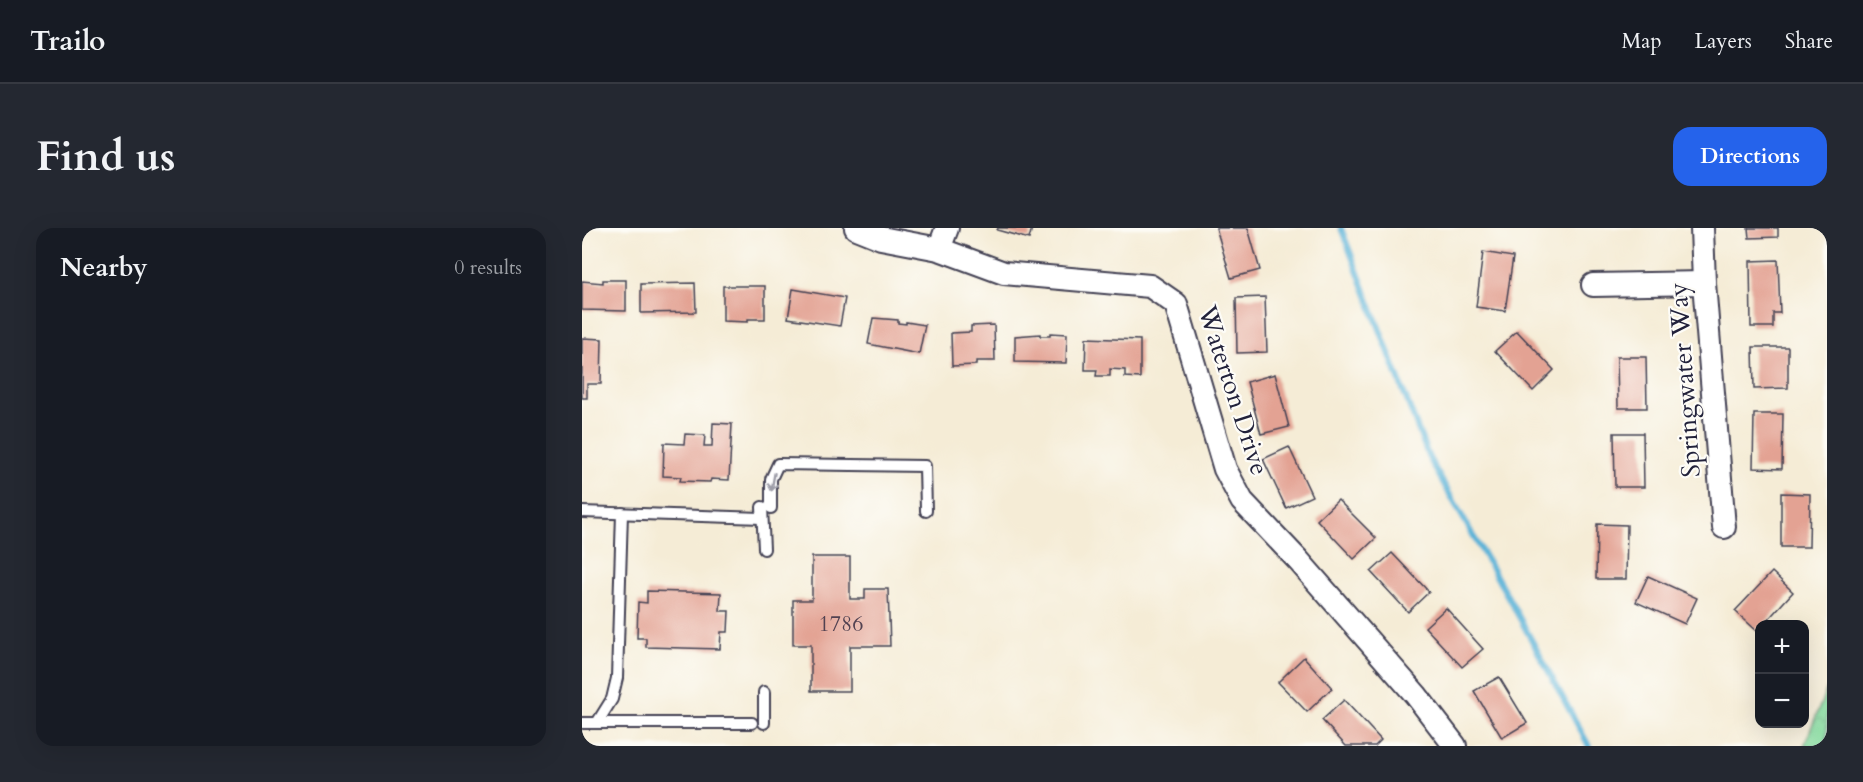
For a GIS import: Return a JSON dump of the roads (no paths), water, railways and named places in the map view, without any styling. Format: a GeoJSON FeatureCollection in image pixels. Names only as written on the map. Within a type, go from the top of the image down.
{"type":"FeatureCollection","features":[{"type":"Feature","properties":{"kind":"street","name":"Waterton Drive"},"geometry":{"type":"LineString","coordinates":[[856,228],[881,238],[943,238],[1004,273],[1150,285],[1176,304],[1225,470],[1242,501],[1298,560],[1408,686],[1455,746]]}},
{"type":"Feature","properties":{"kind":"street","name":"Springwater Way"},"geometry":{"type":"LineString","coordinates":[[1702,228],[1704,283],[1724,527]]}},
{"type":"Feature","properties":{"kind":"street"},"geometry":{"type":"LineString","coordinates":[[1593,285],[1704,283]]}},
{"type":"Feature","properties":{"kind":"lane"},"geometry":{"type":"LineString","coordinates":[[765,549],[765,511],[771,479],[778,464],[925,466],[926,511]]}},
{"type":"Feature","properties":{"kind":"lane"},"geometry":{"type":"LineString","coordinates":[[582,512],[765,511]]}},
{"type":"Feature","properties":{"kind":"lane"},"geometry":{"type":"LineString","coordinates":[[597,723],[612,699],[617,678],[622,513]]}},
{"type":"Feature","properties":{"kind":"lane"},"geometry":{"type":"LineString","coordinates":[[582,723],[758,723],[764,692]]}},
{"type":"Feature","properties":{"kind":"waterway"},"geometry":{"type":"LineString","coordinates":[[1341,228],[1429,458],[1589,746]]}}]}
